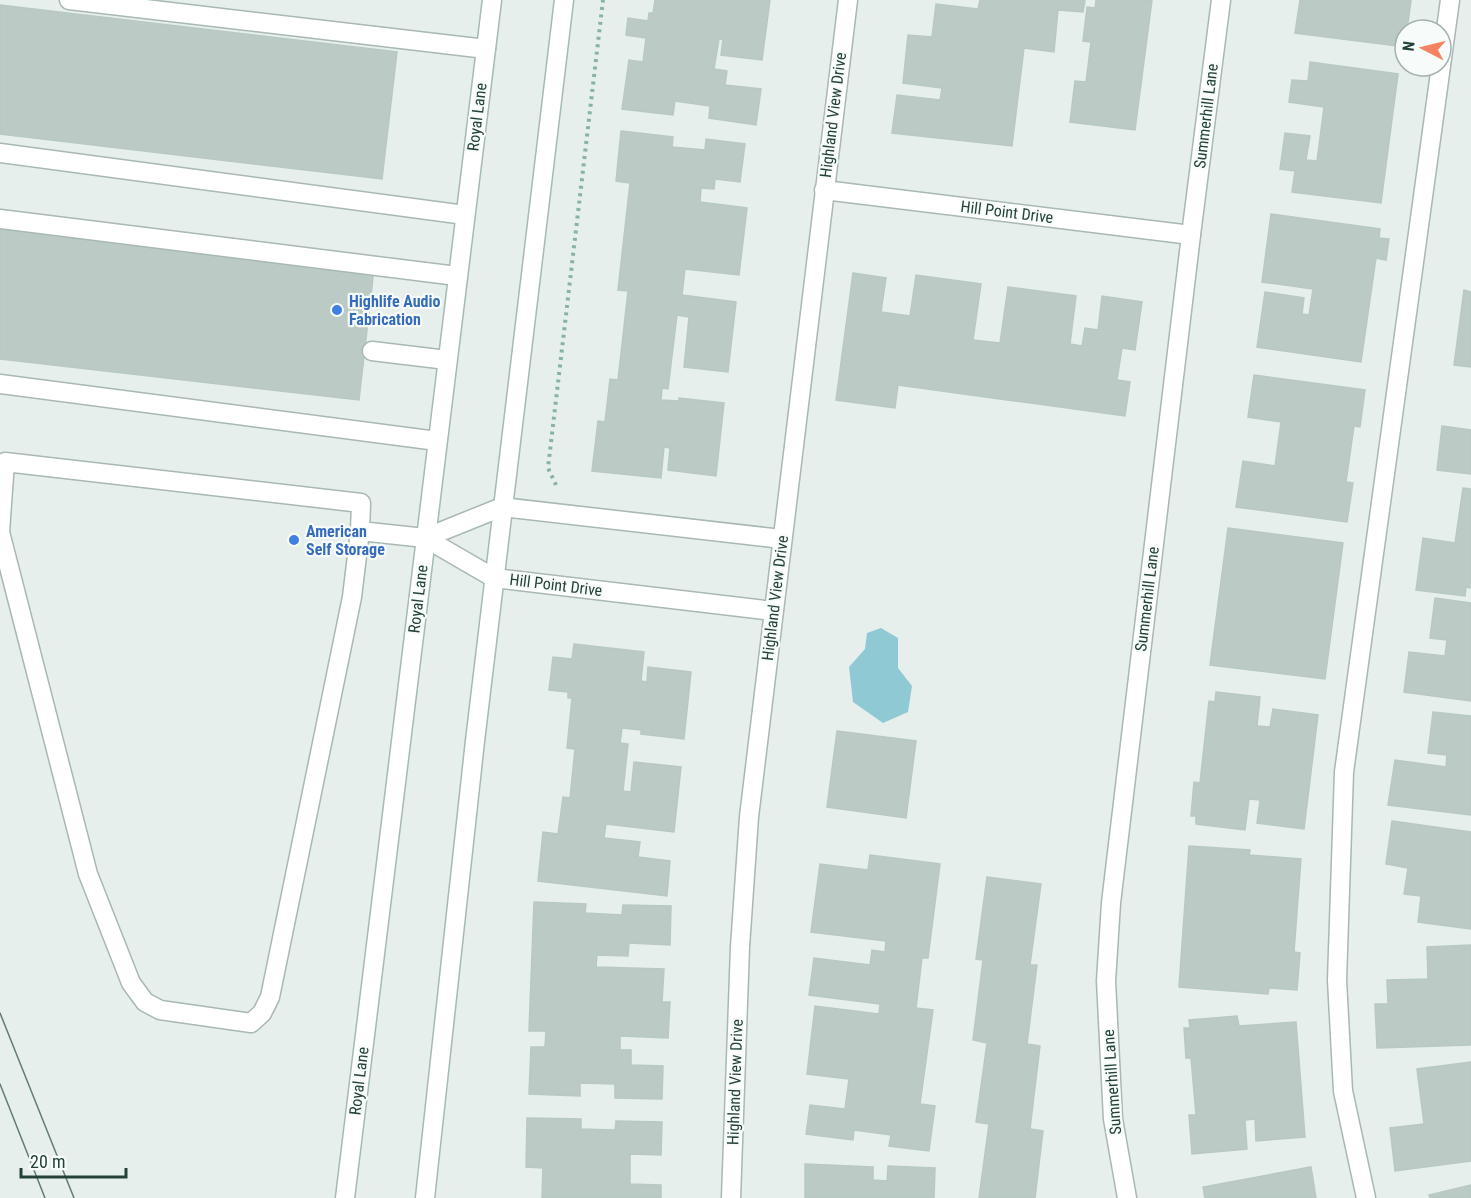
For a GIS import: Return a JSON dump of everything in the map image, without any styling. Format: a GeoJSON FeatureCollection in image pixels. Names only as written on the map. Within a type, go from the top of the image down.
{"type":"FeatureCollection","features":[{"type":"Feature","properties":{"kind":"street"},"geometry":{"type":"LineString","coordinates":[[69,0],[146,5],[486,49]]}},
{"type":"Feature","properties":{"kind":"street","name":"Royal Lane"},"geometry":{"type":"LineString","coordinates":[[345,1198],[492,0]]}},
{"type":"Feature","properties":{"kind":"street"},"geometry":{"type":"LineString","coordinates":[[425,1198],[502,507],[564,0]]}},
{"type":"Feature","properties":{"kind":"street","name":"Highland View Drive"},"geometry":{"type":"LineString","coordinates":[[731,1198],[740,947],[749,816],[848,0]]}},
{"type":"Feature","properties":{"kind":"street","name":"Summerhill Lane"},"geometry":{"type":"LineString","coordinates":[[1127,1198],[1113,1119],[1106,981],[1111,903],[1221,0]]}},
{"type":"Feature","properties":{"kind":"street"},"geometry":{"type":"LineString","coordinates":[[1366,1198],[1343,1091],[1337,980],[1344,772],[1450,0]]}},
{"type":"Feature","properties":{"kind":"street"},"geometry":{"type":"LineString","coordinates":[[0,153],[465,215]]}},
{"type":"Feature","properties":{"kind":"street","name":"Hill Point Drive"},"geometry":{"type":"LineString","coordinates":[[824,190],[1191,235]]}},
{"type":"Feature","properties":{"kind":"street"},"geometry":{"type":"LineString","coordinates":[[0,219],[457,276]]}},
{"type":"Feature","properties":{"kind":"street"},"geometry":{"type":"LineString","coordinates":[[372,351],[447,360]]}},
{"type":"Feature","properties":{"kind":"street"},"geometry":{"type":"LineString","coordinates":[[0,384],[437,441]]}},
{"type":"Feature","properties":{"kind":"street"},"geometry":{"type":"LineString","coordinates":[[5,462],[361,503],[360,531],[352,597],[270,997],[262,1013],[251,1023],[160,1010],[145,1002],[131,983],[88,874],[0,532],[5,462]]}},
{"type":"Feature","properties":{"kind":"street"},"geometry":{"type":"LineString","coordinates":[[360,531],[425,538],[502,507],[782,539]]}},
{"type":"Feature","properties":{"kind":"street","name":"Hill Point Drive"},"geometry":{"type":"LineString","coordinates":[[425,538],[494,578],[773,611]]}},
{"type":"Feature","properties":{"kind":"path"},"geometry":{"type":"LineString","coordinates":[[556,485],[548,468],[603,0]]}},
{"type":"Feature","properties":{"kind":"water"},"geometry":{"type":"Polygon","coordinates":[[[881,628],[898,638],[898,668],[912,686],[908,712],[883,723],[853,702],[849,667],[865,649],[867,633],[881,628]]]}},
{"type":"Feature","properties":{"kind":"building"},"geometry":{"type":"Polygon","coordinates":[[[655,0],[770,0],[762,60],[721,55],[723,39],[719,39],[714,69],[727,71],[725,85],[761,89],[756,125],[709,118],[710,106],[675,101],[673,115],[622,109],[629,60],[643,62],[646,38],[626,35],[628,18],[648,21],[649,13],[653,13],[655,0]]]}},
{"type":"Feature","properties":{"kind":"building"},"geometry":{"type":"Polygon","coordinates":[[[980,0],[1085,0],[1083,12],[1058,10],[1054,52],[1024,48],[1012,146],[892,133],[897,95],[940,100],[942,88],[903,83],[908,35],[932,37],[936,4],[978,9],[980,0]]]}},
{"type":"Feature","properties":{"kind":"building"},"geometry":{"type":"Polygon","coordinates":[[[1096,0],[1152,0],[1135,130],[1070,122],[1075,81],[1086,82],[1091,42],[1083,41],[1087,7],[1095,8],[1096,0]]]}},
{"type":"Feature","properties":{"kind":"building"},"geometry":{"type":"Polygon","coordinates":[[[1300,0],[1411,0],[1409,18],[1393,18],[1393,45],[1295,33],[1300,0]]]}},
{"type":"Feature","properties":{"kind":"building"},"geometry":{"type":"Polygon","coordinates":[[[0,5],[397,52],[382,179],[0,134],[0,5]]]}},
{"type":"Feature","properties":{"kind":"building"},"geometry":{"type":"Polygon","coordinates":[[[1310,62],[1393,73],[1393,78],[1397,78],[1381,203],[1292,192],[1295,171],[1280,169],[1285,133],[1310,136],[1306,160],[1317,161],[1324,107],[1289,102],[1292,80],[1308,81],[1310,62]]]}},
{"type":"Feature","properties":{"kind":"building"},"geometry":{"type":"Polygon","coordinates":[[[621,131],[673,137],[672,147],[705,150],[706,139],[745,144],[740,182],[715,179],[714,189],[701,188],[700,202],[747,208],[739,275],[685,269],[682,295],[736,302],[728,372],[684,367],[689,317],[677,315],[668,389],[662,388],[661,400],[679,401],[679,398],[724,403],[716,476],[668,470],[670,448],[664,447],[661,478],[592,471],[598,421],[605,422],[610,379],[618,380],[628,291],[618,290],[630,183],[616,181],[621,131]]]}},
{"type":"Feature","properties":{"kind":"building"},"geometry":{"type":"Polygon","coordinates":[[[1271,214],[1380,229],[1379,238],[1389,239],[1386,260],[1376,258],[1361,362],[1257,347],[1265,292],[1304,298],[1302,314],[1309,315],[1313,289],[1262,282],[1271,214]]]}},
{"type":"Feature","properties":{"kind":"building"},"geometry":{"type":"Polygon","coordinates":[[[0,225],[374,269],[359,400],[0,359],[0,225]]]}},
{"type":"Feature","properties":{"kind":"building"},"geometry":{"type":"Polygon","coordinates":[[[853,273],[886,278],[881,312],[910,316],[916,275],[981,284],[973,340],[1000,343],[1008,287],[1076,296],[1070,344],[1082,346],[1085,328],[1098,330],[1102,296],[1142,302],[1135,350],[1122,348],[1117,380],[1130,382],[1125,416],[898,385],[895,408],[836,400],[853,273]]]}},
{"type":"Feature","properties":{"kind":"building"},"geometry":{"type":"Polygon","coordinates":[[[1464,290],[1471,292],[1471,367],[1454,365],[1464,290]]]}},
{"type":"Feature","properties":{"kind":"building"},"geometry":{"type":"Polygon","coordinates":[[[1254,375],[1365,390],[1360,427],[1354,426],[1346,482],[1353,483],[1347,522],[1236,507],[1243,461],[1275,466],[1281,422],[1248,417],[1254,375]]]}},
{"type":"Feature","properties":{"kind":"building"},"geometry":{"type":"Polygon","coordinates":[[[1442,426],[1471,430],[1471,474],[1437,470],[1442,426]]]}},
{"type":"Feature","properties":{"kind":"building"},"geometry":{"type":"Polygon","coordinates":[[[1463,488],[1471,489],[1471,588],[1466,587],[1465,596],[1416,590],[1423,538],[1455,543],[1463,488]]]}},
{"type":"Feature","properties":{"kind":"building"},"geometry":{"type":"Polygon","coordinates":[[[1228,528],[1343,543],[1325,679],[1210,665],[1228,528]]]}},
{"type":"Feature","properties":{"kind":"building"},"geometry":{"type":"Polygon","coordinates":[[[1435,598],[1471,603],[1471,701],[1404,692],[1409,652],[1445,656],[1447,640],[1430,638],[1435,598]]]}},
{"type":"Feature","properties":{"kind":"building"},"geometry":{"type":"Polygon","coordinates":[[[574,644],[644,652],[641,681],[647,682],[648,667],[691,672],[684,739],[641,734],[641,730],[622,728],[620,743],[628,744],[623,791],[631,792],[634,762],[681,767],[674,832],[606,824],[604,838],[640,842],[638,857],[670,861],[667,896],[538,881],[543,832],[558,834],[563,797],[570,798],[575,749],[567,748],[572,698],[568,698],[568,692],[549,690],[553,657],[572,659],[574,644]]]}},
{"type":"Feature","properties":{"kind":"building"},"geometry":{"type":"Polygon","coordinates":[[[1216,692],[1260,697],[1257,726],[1270,727],[1273,709],[1318,715],[1304,829],[1257,823],[1260,800],[1249,799],[1245,830],[1196,824],[1196,816],[1191,816],[1194,782],[1200,783],[1209,701],[1215,702],[1216,692]]]}},
{"type":"Feature","properties":{"kind":"building"},"geometry":{"type":"Polygon","coordinates":[[[1433,712],[1471,716],[1471,815],[1388,805],[1395,760],[1446,767],[1447,755],[1428,753],[1433,712]]]}},
{"type":"Feature","properties":{"kind":"building"},"geometry":{"type":"Polygon","coordinates":[[[837,731],[916,741],[906,818],[827,807],[837,731]]]}},
{"type":"Feature","properties":{"kind":"building"},"geometry":{"type":"Polygon","coordinates":[[[1392,821],[1471,832],[1471,929],[1418,922],[1421,896],[1404,894],[1408,868],[1386,864],[1392,821]]]}},
{"type":"Feature","properties":{"kind":"building"},"geometry":{"type":"Polygon","coordinates":[[[1189,846],[1250,850],[1249,855],[1301,859],[1294,952],[1300,953],[1297,990],[1269,988],[1268,994],[1179,987],[1189,846]]]}},
{"type":"Feature","properties":{"kind":"building"},"geometry":{"type":"Polygon","coordinates":[[[870,855],[940,864],[928,958],[922,958],[916,1008],[933,1010],[920,1104],[935,1106],[929,1151],[889,1146],[891,1135],[854,1130],[853,1140],[806,1134],[810,1105],[845,1109],[849,1079],[807,1074],[815,1006],[879,1014],[880,1004],[809,995],[814,958],[870,965],[872,950],[885,952],[886,941],[811,932],[820,864],[868,870],[870,855]]]}},
{"type":"Feature","properties":{"kind":"building"},"geometry":{"type":"Polygon","coordinates":[[[987,877],[1041,884],[1030,965],[1037,965],[1027,1044],[1040,1046],[1030,1129],[1043,1131],[1035,1198],[979,1198],[989,1124],[976,1122],[987,1043],[973,1040],[983,960],[976,959],[987,877]]]}},
{"type":"Feature","properties":{"kind":"building"},"geometry":{"type":"Polygon","coordinates":[[[534,902],[586,904],[585,913],[622,915],[623,905],[671,906],[670,945],[629,943],[628,956],[597,955],[596,967],[664,969],[662,1002],[670,1002],[668,1038],[620,1036],[620,1050],[631,1050],[631,1065],[663,1066],[662,1099],[615,1098],[615,1084],[580,1083],[580,1096],[529,1094],[531,1047],[545,1047],[546,1031],[529,1031],[534,902]]]}},
{"type":"Feature","properties":{"kind":"building"},"geometry":{"type":"Polygon","coordinates":[[[1471,945],[1471,1045],[1377,1048],[1375,1004],[1388,1004],[1387,980],[1428,979],[1427,947],[1471,945]]]}},
{"type":"Feature","properties":{"kind":"building"},"geometry":{"type":"Polygon","coordinates":[[[1237,1016],[1239,1026],[1296,1022],[1305,1137],[1256,1141],[1255,1119],[1245,1120],[1247,1149],[1192,1154],[1189,1115],[1196,1115],[1191,1058],[1186,1058],[1184,1028],[1190,1028],[1189,1020],[1237,1016]]]}},
{"type":"Feature","properties":{"kind":"building"},"geometry":{"type":"Polygon","coordinates":[[[1471,1062],[1471,1161],[1395,1171],[1390,1128],[1424,1124],[1417,1069],[1471,1062]]]}},
{"type":"Feature","properties":{"kind":"building"},"geometry":{"type":"Polygon","coordinates":[[[527,1118],[581,1119],[581,1129],[615,1130],[616,1121],[662,1122],[661,1155],[630,1154],[630,1184],[661,1185],[661,1198],[542,1198],[543,1168],[526,1167],[527,1118]]]}},
{"type":"Feature","properties":{"kind":"building"},"geometry":{"type":"Polygon","coordinates":[[[805,1164],[873,1167],[873,1180],[887,1181],[888,1166],[935,1168],[934,1198],[805,1198],[805,1164]]]}},
{"type":"Feature","properties":{"kind":"building"},"geometry":{"type":"Polygon","coordinates":[[[1311,1167],[1316,1198],[1205,1198],[1203,1187],[1311,1167]]]}},
{"type":"Feature","properties":{"kind":"building"},"geometry":{"type":"Polygon","coordinates":[[[1471,1185],[1471,1198],[1430,1198],[1429,1195],[1471,1185]]]}},
{"type":"Feature","properties":{"kind":"tram line"},"geometry":{"type":"LineString","coordinates":[[0,1013],[74,1198]]}},
{"type":"Feature","properties":{"kind":"tram line"},"geometry":{"type":"LineString","coordinates":[[0,1084],[45,1198]]}},
{"type":"Feature","properties":{"kind":"place","name":"Highlife Audio Fabrication"},"geometry":{"type":"Point","coordinates":[337,310]}},
{"type":"Feature","properties":{"kind":"place","name":"American Self Storage"},"geometry":{"type":"Point","coordinates":[294,540]}}]}
